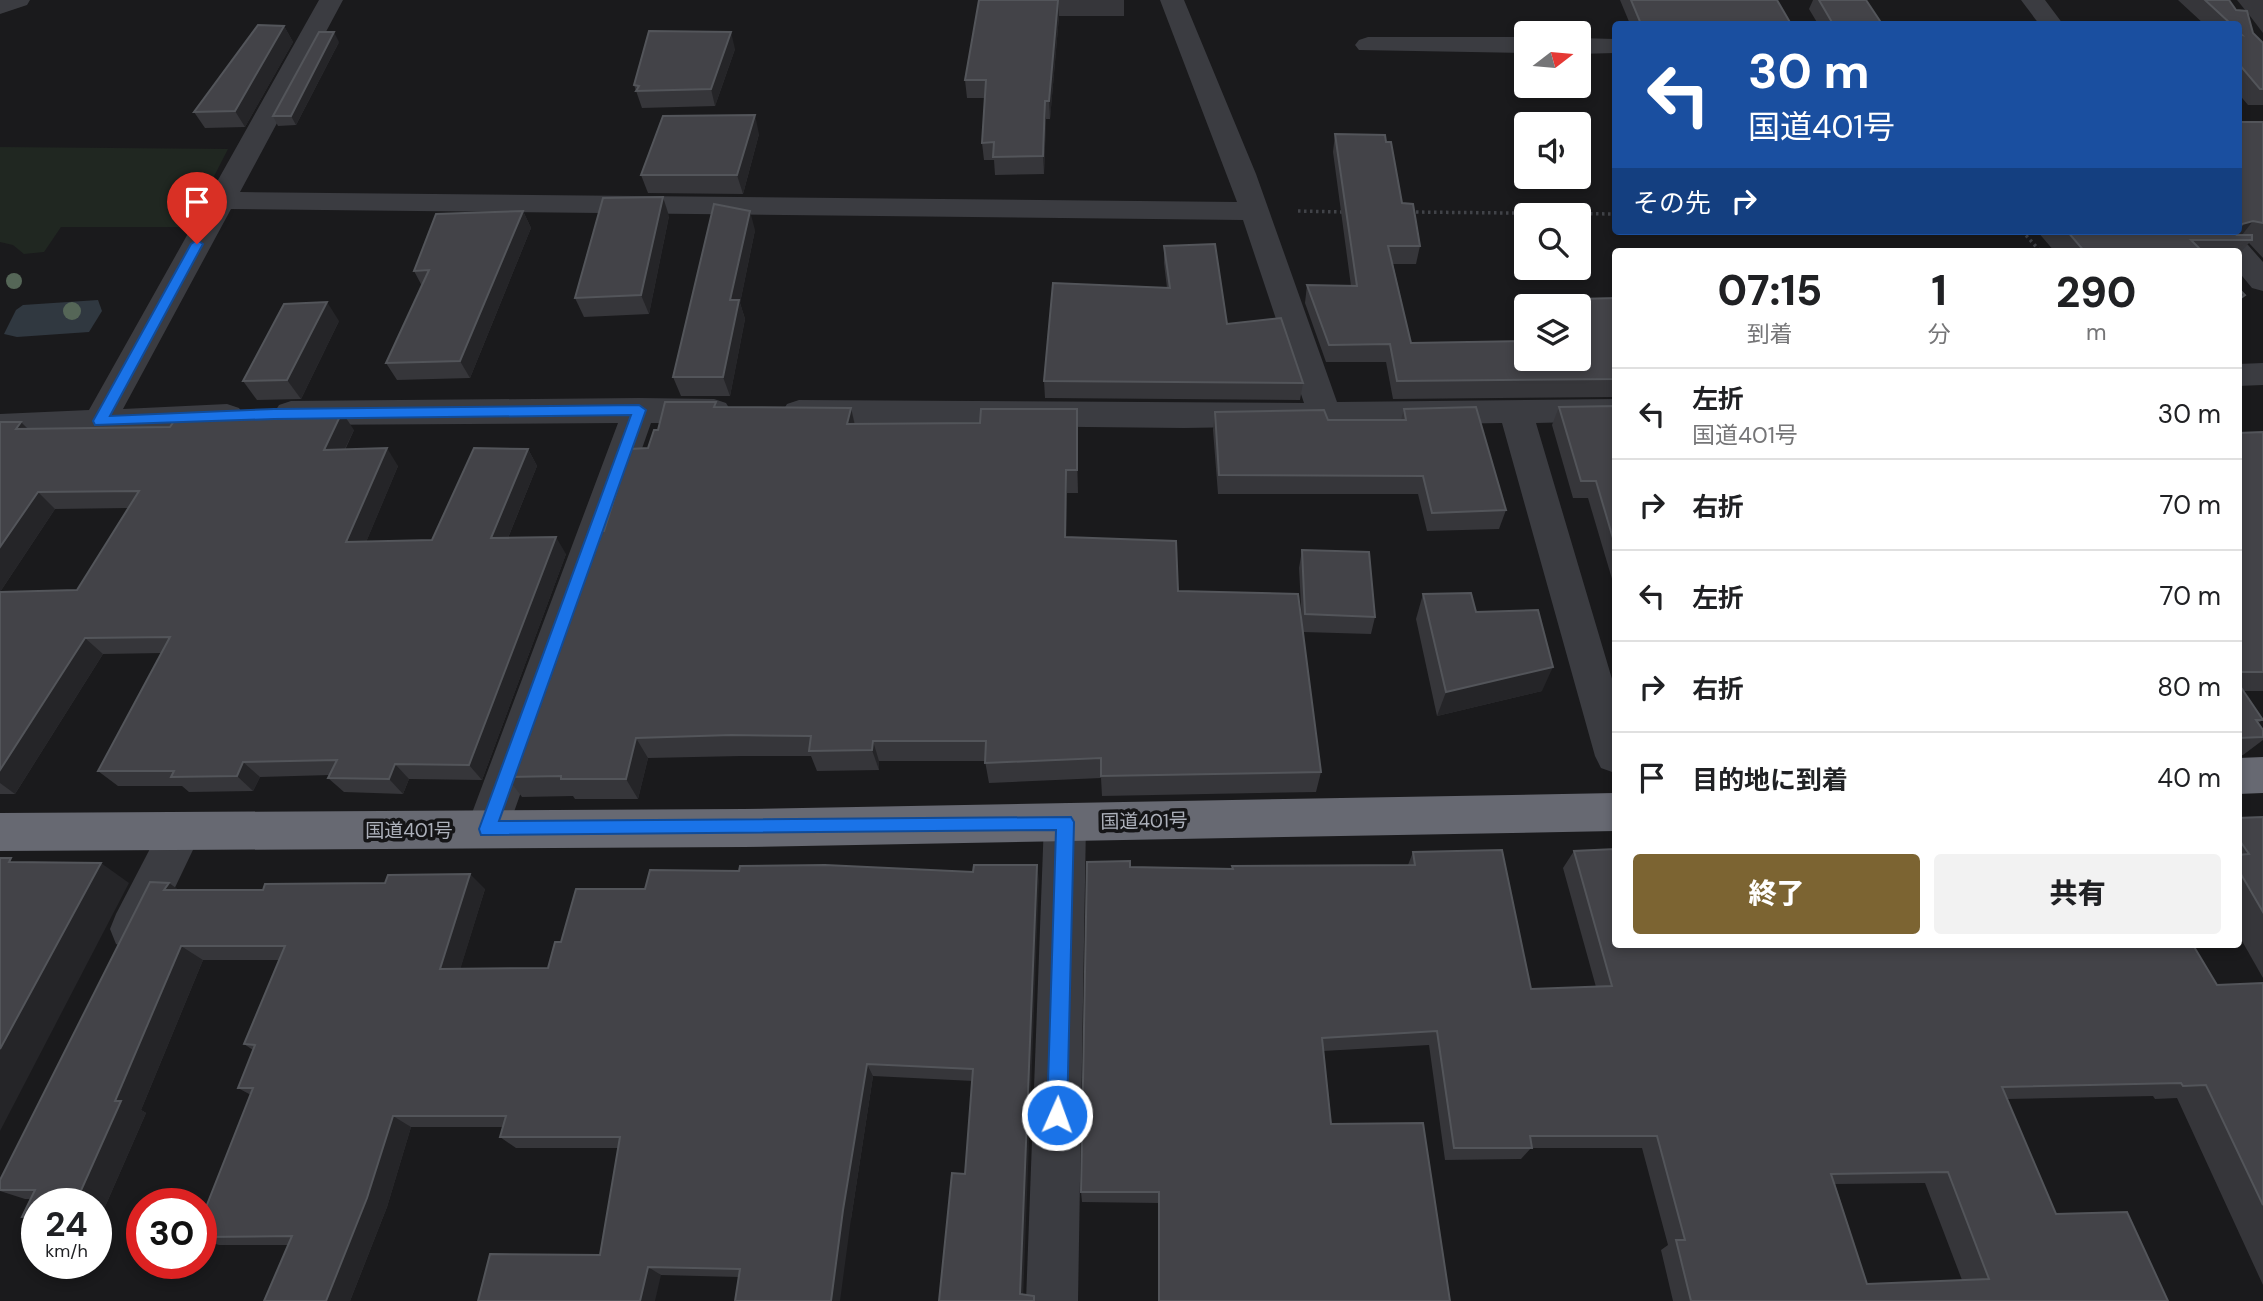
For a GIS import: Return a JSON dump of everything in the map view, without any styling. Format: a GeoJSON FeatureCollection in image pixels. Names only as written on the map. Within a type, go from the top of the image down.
{"type":"FeatureCollection","features":[{"type":"Feature","properties":{"kind":"highway"},"geometry":{"type":"LineString","coordinates":[[2242,776],[2263,775]]}},
{"type":"Feature","properties":{"kind":"highway","name":"国道401号"},"geometry":{"type":"LineString","coordinates":[[0,832],[1065,822],[1612,812]]}},
{"type":"Feature","properties":{"kind":"street"},"geometry":{"type":"LineString","coordinates":[[0,7],[18,0]]}},
{"type":"Feature","properties":{"kind":"street"},"geometry":{"type":"LineString","coordinates":[[100,421],[331,0]]}},
{"type":"Feature","properties":{"kind":"street"},"geometry":{"type":"LineString","coordinates":[[1171,0],[1242,174],[1324,412]]}},
{"type":"Feature","properties":{"kind":"street"},"geometry":{"type":"LineString","coordinates":[[2033,0],[2049,21]]}},
{"type":"Feature","properties":{"kind":"street"},"geometry":{"type":"LineString","coordinates":[[1368,45],[1514,46]]}},
{"type":"Feature","properties":{"kind":"street"},"geometry":{"type":"LineString","coordinates":[[1591,46],[1612,46]]}},
{"type":"Feature","properties":{"kind":"street"},"geometry":{"type":"LineString","coordinates":[[221,200],[1253,211]]}},
{"type":"Feature","properties":{"kind":"street"},"geometry":{"type":"LineString","coordinates":[[2242,257],[2263,281]]}},
{"type":"Feature","properties":{"kind":"street"},"geometry":{"type":"LineString","coordinates":[[2242,375],[2263,374]]}},
{"type":"Feature","properties":{"kind":"street"},"geometry":{"type":"LineString","coordinates":[[487,829],[639,410]]}},
{"type":"Feature","properties":{"kind":"street"},"geometry":{"type":"LineString","coordinates":[[0,426],[274,414],[639,410],[1184,416],[1612,410]]}},
{"type":"Feature","properties":{"kind":"street"},"geometry":{"type":"LineString","coordinates":[[1516,412],[1612,746]]}},
{"type":"Feature","properties":{"kind":"street"},"geometry":{"type":"LineString","coordinates":[[1052,1301],[1065,822]]}},
{"type":"Feature","properties":{"kind":"street"},"geometry":{"type":"LineString","coordinates":[[113,967],[181,831]]}},
{"type":"Feature","properties":{"kind":"path"},"geometry":{"type":"LineString","coordinates":[[1253,211],[1350,212]]}},
{"type":"Feature","properties":{"kind":"path"},"geometry":{"type":"LineString","coordinates":[[1406,212],[1612,214]]}},
{"type":"Feature","properties":{"kind":"path"},"geometry":{"type":"LineString","coordinates":[[2026,235],[2037,248]]}},
{"type":"Feature","properties":{"kind":"shaded area"},"geometry":{"type":"Polygon","coordinates":[[[0,147],[228,149],[188,227],[61,227],[44,252],[24,254],[13,245],[0,242],[0,147]]]}},
{"type":"Feature","properties":{"kind":"shaded area"},"geometry":{"type":"Polygon","coordinates":[[[98,300],[102,311],[89,332],[17,337],[4,334],[16,310],[23,305],[98,300]]]}},
{"type":"Feature","properties":{"kind":"building"},"geometry":{"type":"Polygon","coordinates":[[[979,0],[1058,0],[1049,101],[1045,101],[1043,156],[993,157],[994,142],[982,143],[986,80],[965,80],[979,0]]]}},
{"type":"Feature","properties":{"kind":"building"},"geometry":{"type":"Polygon","coordinates":[[[1631,0],[1777,0],[1789,21],[1640,21],[1631,0]]]}},
{"type":"Feature","properties":{"kind":"building"},"geometry":{"type":"Polygon","coordinates":[[[1819,0],[1866,0],[1880,21],[1831,21],[1819,0]]]}},
{"type":"Feature","properties":{"kind":"building"},"geometry":{"type":"Polygon","coordinates":[[[2205,0],[2229,0],[2236,10],[2247,11],[2253,33],[2263,43],[2263,89],[2260,89],[2242,68],[2242,21],[2228,21],[2205,0]]]}},
{"type":"Feature","properties":{"kind":"building"},"geometry":{"type":"Polygon","coordinates":[[[258,25],[284,26],[235,111],[194,112],[258,25]]]}},
{"type":"Feature","properties":{"kind":"building"},"geometry":{"type":"Polygon","coordinates":[[[649,31],[731,32],[711,89],[636,91],[639,86],[634,85],[649,31]]]}},
{"type":"Feature","properties":{"kind":"building"},"geometry":{"type":"Polygon","coordinates":[[[319,32],[334,32],[291,116],[273,116],[319,32]]]}},
{"type":"Feature","properties":{"kind":"building"},"geometry":{"type":"Polygon","coordinates":[[[755,115],[737,175],[641,175],[663,116],[755,115]]]}},
{"type":"Feature","properties":{"kind":"building"},"geometry":{"type":"Polygon","coordinates":[[[2242,122],[2263,122],[2263,223],[2253,221],[2242,224],[2242,122]]]}},
{"type":"Feature","properties":{"kind":"building"},"geometry":{"type":"Polygon","coordinates":[[[1335,134],[1385,135],[1386,142],[1391,142],[1402,203],[1413,204],[1420,246],[1388,246],[1411,343],[1514,341],[1514,371],[1591,371],[1591,299],[1612,298],[1612,379],[1397,381],[1390,344],[1329,345],[1307,285],[1357,286],[1335,134]]]}},
{"type":"Feature","properties":{"kind":"building"},"geometry":{"type":"Polygon","coordinates":[[[663,197],[641,295],[575,298],[603,198],[663,197]]]}},
{"type":"Feature","properties":{"kind":"building"},"geometry":{"type":"Polygon","coordinates":[[[714,204],[750,211],[730,300],[739,300],[723,377],[673,377],[714,204]]]}},
{"type":"Feature","properties":{"kind":"building"},"geometry":{"type":"Polygon","coordinates":[[[523,211],[460,361],[386,363],[429,270],[414,271],[436,214],[523,211]]]}},
{"type":"Feature","properties":{"kind":"building"},"geometry":{"type":"Polygon","coordinates":[[[2070,235],[2252,235],[2252,240],[2191,240],[2199,248],[2082,248],[2070,235]]]}},
{"type":"Feature","properties":{"kind":"building"},"geometry":{"type":"Polygon","coordinates":[[[1215,244],[1227,324],[1281,318],[1303,383],[1044,381],[1053,283],[1170,288],[1164,246],[1215,244]]]}},
{"type":"Feature","properties":{"kind":"building"},"geometry":{"type":"Polygon","coordinates":[[[327,302],[287,380],[243,381],[284,304],[327,302]]]}},
{"type":"Feature","properties":{"kind":"building"},"geometry":{"type":"Polygon","coordinates":[[[665,402],[716,402],[714,407],[851,408],[847,424],[980,423],[981,409],[1077,409],[1077,470],[1066,470],[1065,537],[1176,541],[1178,591],[1298,594],[1321,772],[1101,776],[1101,758],[985,763],[986,741],[873,741],[872,750],[809,751],[811,736],[731,735],[636,738],[626,779],[507,777],[596,531],[604,531],[630,449],[648,448],[654,430],[658,430],[665,402]]]}},
{"type":"Feature","properties":{"kind":"building"},"geometry":{"type":"Polygon","coordinates":[[[1612,406],[1612,535],[1596,481],[1581,481],[1559,407],[1612,406]]]}},
{"type":"Feature","properties":{"kind":"building"},"geometry":{"type":"Polygon","coordinates":[[[1476,407],[1506,510],[1432,513],[1423,476],[1219,475],[1215,412],[1324,410],[1328,420],[1406,420],[1404,409],[1476,407]]]}},
{"type":"Feature","properties":{"kind":"building"},"geometry":{"type":"Polygon","coordinates":[[[342,412],[324,450],[387,448],[346,542],[432,540],[474,448],[528,449],[491,538],[556,537],[469,765],[395,764],[389,779],[328,778],[337,760],[243,762],[237,776],[171,777],[174,771],[98,771],[170,637],[85,638],[0,770],[0,592],[77,590],[139,491],[38,492],[0,547],[0,422],[21,422],[16,429],[170,427],[178,415],[342,412]]]}},
{"type":"Feature","properties":{"kind":"building"},"geometry":{"type":"Polygon","coordinates":[[[2263,432],[2263,672],[2242,672],[2242,433],[2263,432]]]}},
{"type":"Feature","properties":{"kind":"building"},"geometry":{"type":"Polygon","coordinates":[[[1302,550],[1369,552],[1375,617],[1305,614],[1302,550]]]}},
{"type":"Feature","properties":{"kind":"building"},"geometry":{"type":"Polygon","coordinates":[[[1471,593],[1476,612],[1538,610],[1553,667],[1446,692],[1423,594],[1471,593]]]}},
{"type":"Feature","properties":{"kind":"building"},"geometry":{"type":"Polygon","coordinates":[[[2242,689],[2263,720],[2256,720],[2263,730],[2263,737],[2242,738],[2242,689]]]}},
{"type":"Feature","properties":{"kind":"building"},"geometry":{"type":"Polygon","coordinates":[[[2263,817],[2263,912],[2242,876],[2242,855],[2249,854],[2242,844],[2242,818],[2263,817]]]}},
{"type":"Feature","properties":{"kind":"building"},"geometry":{"type":"Polygon","coordinates":[[[1612,849],[1612,948],[2195,948],[2217,985],[2263,983],[2263,1205],[2206,1085],[2183,1086],[2181,1083],[2002,1087],[2056,1214],[2127,1212],[2168,1301],[1691,1301],[1676,1240],[1685,1240],[1657,1136],[1530,1136],[1532,1148],[1454,1148],[1437,1031],[1322,1038],[1331,1124],[1423,1123],[1450,1301],[1159,1301],[1159,1192],[1081,1192],[1087,862],[1130,861],[1130,867],[1233,869],[1232,866],[1415,865],[1413,852],[1502,850],[1531,989],[1612,986],[1574,851],[1612,849]],[[1948,1172],[1831,1174],[1867,1284],[1989,1279],[1948,1172]]]}},
{"type":"Feature","properties":{"kind":"building"},"geometry":{"type":"Polygon","coordinates":[[[0,858],[11,858],[9,862],[101,863],[0,1049],[0,858]]]}},
{"type":"Feature","properties":{"kind":"building"},"geometry":{"type":"Polygon","coordinates":[[[825,865],[973,872],[974,865],[1037,865],[1020,1294],[1034,1296],[1034,1301],[939,1301],[952,1173],[965,1174],[973,1069],[867,1064],[831,1301],[735,1301],[740,1269],[648,1267],[640,1301],[478,1301],[490,1254],[600,1255],[620,1137],[500,1137],[506,1116],[393,1116],[367,1198],[326,1301],[264,1301],[292,1236],[217,1237],[217,1188],[214,1188],[253,1088],[238,1088],[255,1045],[244,1044],[285,946],[181,946],[115,1101],[121,1101],[82,1188],[0,1190],[0,1180],[150,882],[169,883],[164,890],[263,890],[265,884],[385,883],[388,875],[470,874],[440,969],[548,968],[555,942],[561,942],[576,889],[645,889],[650,870],[739,871],[740,866],[825,865]]]}},
{"type":"Feature","properties":{"kind":"route"},"geometry":{"type":"LineString","coordinates":[[197,244],[100,421],[274,414],[639,410],[487,829],[744,828],[1065,822],[1057,1115]]}}]}
